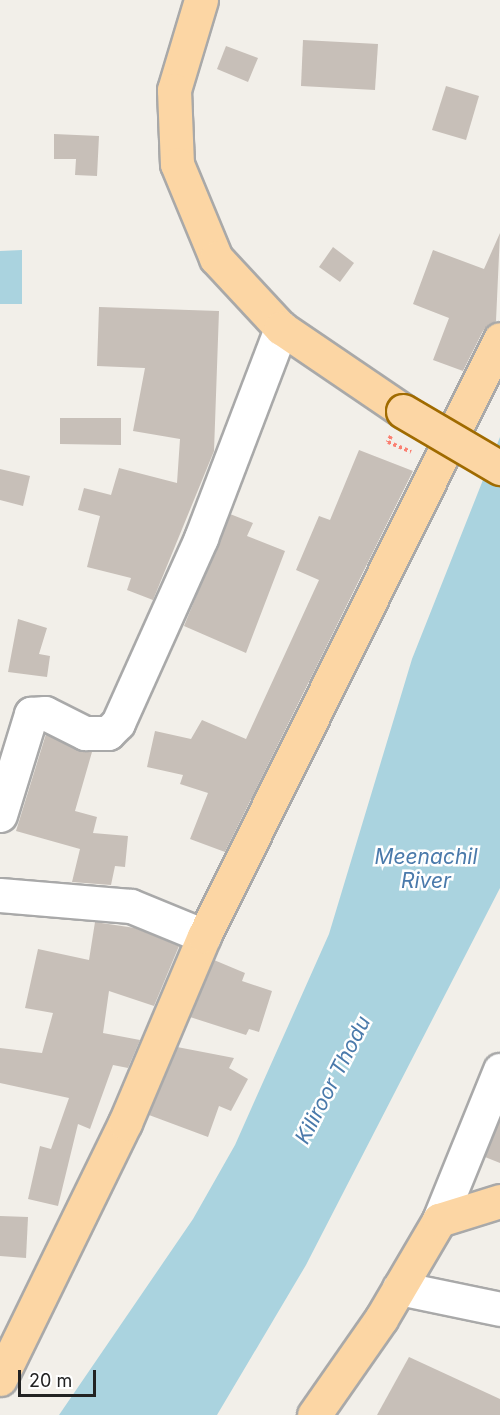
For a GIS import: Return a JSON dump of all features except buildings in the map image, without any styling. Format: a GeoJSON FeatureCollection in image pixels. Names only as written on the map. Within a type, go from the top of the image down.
{"type":"FeatureCollection","features":[{"type":"Feature","properties":{"kind":"main road"},"geometry":{"type":"LineString","coordinates":[[201,0],[174,90],[177,164],[216,258],[281,328],[403,411],[500,468]]}},
{"type":"Feature","properties":{"kind":"main road"},"geometry":{"type":"LineString","coordinates":[[0,1379],[125,1123],[204,936],[500,339]]}},
{"type":"Feature","properties":{"kind":"main road"},"geometry":{"type":"LineString","coordinates":[[314,1415],[399,1288],[439,1220],[500,1201]]}},
{"type":"Feature","properties":{"kind":"street"},"geometry":{"type":"LineString","coordinates":[[0,815],[31,714],[45,713],[86,733],[108,733],[118,723],[201,538],[281,328]]}},
{"type":"Feature","properties":{"kind":"street"},"geometry":{"type":"LineString","coordinates":[[0,895],[131,906],[204,936]]}},
{"type":"Feature","properties":{"kind":"street"},"geometry":{"type":"LineString","coordinates":[[439,1220],[500,1070]]}},
{"type":"Feature","properties":{"kind":"street"},"geometry":{"type":"LineString","coordinates":[[399,1288],[500,1309]]}},
{"type":"Feature","properties":{"kind":"water"},"geometry":{"type":"Polygon","coordinates":[[[22,250],[22,304],[0,304],[0,251],[22,250]]]}},
{"type":"Feature","properties":{"kind":"water","name":"Meenachil River"},"geometry":{"type":"Polygon","coordinates":[[[500,437],[500,888],[306,1265],[217,1415],[59,1415],[193,1219],[235,1145],[329,934],[412,659],[500,437]]]}},
{"type":"Feature","properties":{"kind":"water label","name":"Kiliroor Thodu"},"geometry":{"type":"Point","coordinates":[333,1080]}}]}
